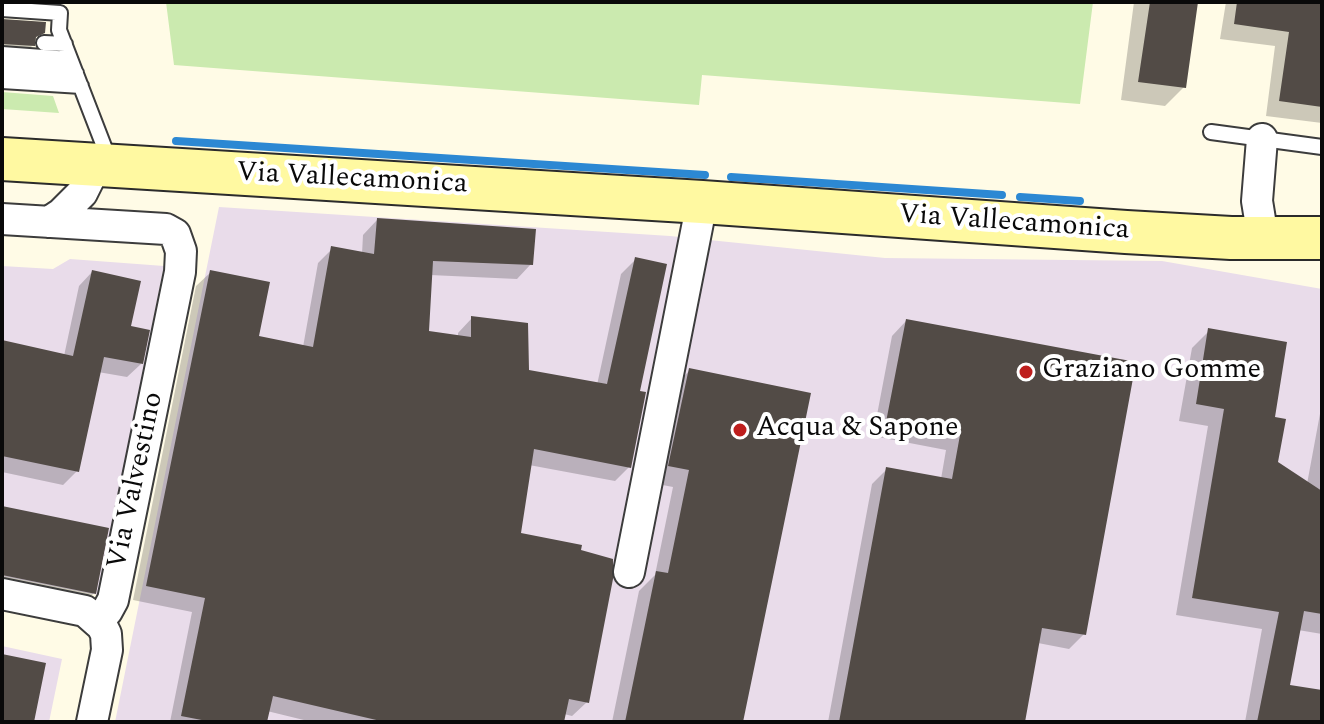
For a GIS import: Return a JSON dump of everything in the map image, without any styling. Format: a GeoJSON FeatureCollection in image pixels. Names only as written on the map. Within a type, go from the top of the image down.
{"type":"FeatureCollection","features":[{"type":"Feature","properties":{"kind":"main road","name":"Via Vallecamonica"},"geometry":{"type":"LineString","coordinates":[[2,159],[702,202],[1062,228],[1247,238],[1322,238]]}},
{"type":"Feature","properties":{"kind":"main road","name":"Via Vallecamonica"},"geometry":{"type":"LineString","coordinates":[[1247,238],[1322,252]]}},
{"type":"Feature","properties":{"kind":"street"},"geometry":{"type":"LineString","coordinates":[[1247,238],[1257,201],[1262,139]]}},
{"type":"Feature","properties":{"kind":"street"},"geometry":{"type":"LineString","coordinates":[[2,219],[49,222],[82,193],[104,165]]}},
{"type":"Feature","properties":{"kind":"street"},"geometry":{"type":"LineString","coordinates":[[629,572],[702,202]]}},
{"type":"Feature","properties":{"kind":"street","name":"Via Valvestino"},"geometry":{"type":"LineString","coordinates":[[49,222],[158,228],[175,234],[181,251],[180,272],[113,600],[97,620]]}},
{"type":"Feature","properties":{"kind":"street"},"geometry":{"type":"LineString","coordinates":[[2,594],[77,609],[97,620],[106,634],[107,650],[92,722]]}},
{"type":"Feature","properties":{"kind":"lane"},"geometry":{"type":"LineString","coordinates":[[2,9],[60,13],[74,2]]}},
{"type":"Feature","properties":{"kind":"lane"},"geometry":{"type":"LineString","coordinates":[[60,13],[63,52],[104,165]]}},
{"type":"Feature","properties":{"kind":"lane"},"geometry":{"type":"LineString","coordinates":[[2,54],[63,52]]}},
{"type":"Feature","properties":{"kind":"lane"},"geometry":{"type":"LineString","coordinates":[[2,67],[63,52]]}},
{"type":"Feature","properties":{"kind":"lane"},"geometry":{"type":"LineString","coordinates":[[2,81],[63,52]]}},
{"type":"Feature","properties":{"kind":"lane"},"geometry":{"type":"LineString","coordinates":[[1211,132],[1322,147]]}},
{"type":"Feature","properties":{"kind":"shaded area"},"geometry":{"type":"Polygon","coordinates":[[[219,207],[670,236],[885,258],[1162,261],[1322,289],[1322,722],[115,722],[219,207]]]}},
{"type":"Feature","properties":{"kind":"shaded area"},"geometry":{"type":"Polygon","coordinates":[[[70,259],[164,266],[98,595],[2,576],[2,266],[53,269],[70,259]]]}},
{"type":"Feature","properties":{"kind":"shaded area"},"geometry":{"type":"Polygon","coordinates":[[[2,646],[62,659],[49,722],[2,722],[2,646]]]}},
{"type":"Feature","properties":{"kind":"green space"},"geometry":{"type":"Polygon","coordinates":[[[166,2],[1093,2],[1080,104],[702,75],[699,105],[174,65],[166,2]]]}},
{"type":"Feature","properties":{"kind":"green space"},"geometry":{"type":"Polygon","coordinates":[[[2,92],[53,96],[59,113],[2,109],[2,92]]]}},
{"type":"Feature","properties":{"kind":"building"},"geometry":{"type":"Polygon","coordinates":[[[1150,2],[1198,2],[1186,88],[1138,82],[1150,2]]]}},
{"type":"Feature","properties":{"kind":"building"},"geometry":{"type":"Polygon","coordinates":[[[1237,2],[1322,2],[1322,107],[1279,101],[1289,32],[1234,24],[1237,2]]]}},
{"type":"Feature","properties":{"kind":"building"},"geometry":{"type":"Polygon","coordinates":[[[2,19],[46,22],[45,33],[36,37],[35,46],[2,44],[2,19]]]}},
{"type":"Feature","properties":{"kind":"building"},"geometry":{"type":"Polygon","coordinates":[[[377,218],[536,229],[533,265],[433,261],[429,331],[471,337],[471,316],[528,323],[529,370],[607,384],[635,257],[667,264],[640,391],[646,392],[631,468],[534,449],[521,533],[582,545],[581,550],[613,559],[613,579],[589,703],[569,699],[564,722],[385,722],[273,696],[267,722],[212,722],[181,716],[205,598],[146,586],[210,270],[270,282],[259,336],[313,347],[331,246],[374,254],[377,218]]]}},
{"type":"Feature","properties":{"kind":"building"},"geometry":{"type":"Polygon","coordinates":[[[92,270],[141,281],[131,326],[150,330],[143,364],[104,357],[79,472],[2,456],[2,340],[73,356],[92,270]]]}},
{"type":"Feature","properties":{"kind":"building"},"geometry":{"type":"Polygon","coordinates":[[[906,319],[1136,362],[1086,635],[1042,628],[1025,722],[839,722],[886,467],[952,479],[960,435],[886,422],[906,319]]]}},
{"type":"Feature","properties":{"kind":"building"},"geometry":{"type":"Polygon","coordinates":[[[1208,328],[1287,342],[1275,417],[1286,419],[1278,462],[1322,491],[1322,614],[1304,611],[1290,685],[1322,690],[1322,722],[1257,722],[1279,612],[1192,598],[1224,409],[1196,404],[1208,328]]]}},
{"type":"Feature","properties":{"kind":"building"},"geometry":{"type":"Polygon","coordinates":[[[689,368],[811,393],[743,722],[625,722],[656,571],[668,573],[689,470],[668,466],[689,368]]]}},
{"type":"Feature","properties":{"kind":"building"},"geometry":{"type":"Polygon","coordinates":[[[2,506],[109,528],[96,594],[2,575],[2,506]]]}},
{"type":"Feature","properties":{"kind":"building"},"geometry":{"type":"Polygon","coordinates":[[[2,654],[46,663],[34,722],[2,722],[2,654]]]}},
{"type":"Feature","properties":{"kind":"waterway"},"geometry":{"type":"LineString","coordinates":[[176,141],[705,175]]}},
{"type":"Feature","properties":{"kind":"waterway"},"geometry":{"type":"LineString","coordinates":[[731,177],[1002,195]]}},
{"type":"Feature","properties":{"kind":"waterway"},"geometry":{"type":"LineString","coordinates":[[1020,197],[1080,201]]}},
{"type":"Feature","properties":{"kind":"place","name":"Graziano Gomme"},"geometry":{"type":"Point","coordinates":[1026,372]}},
{"type":"Feature","properties":{"kind":"place","name":"Acqua & Sapone"},"geometry":{"type":"Point","coordinates":[740,430]}}]}
